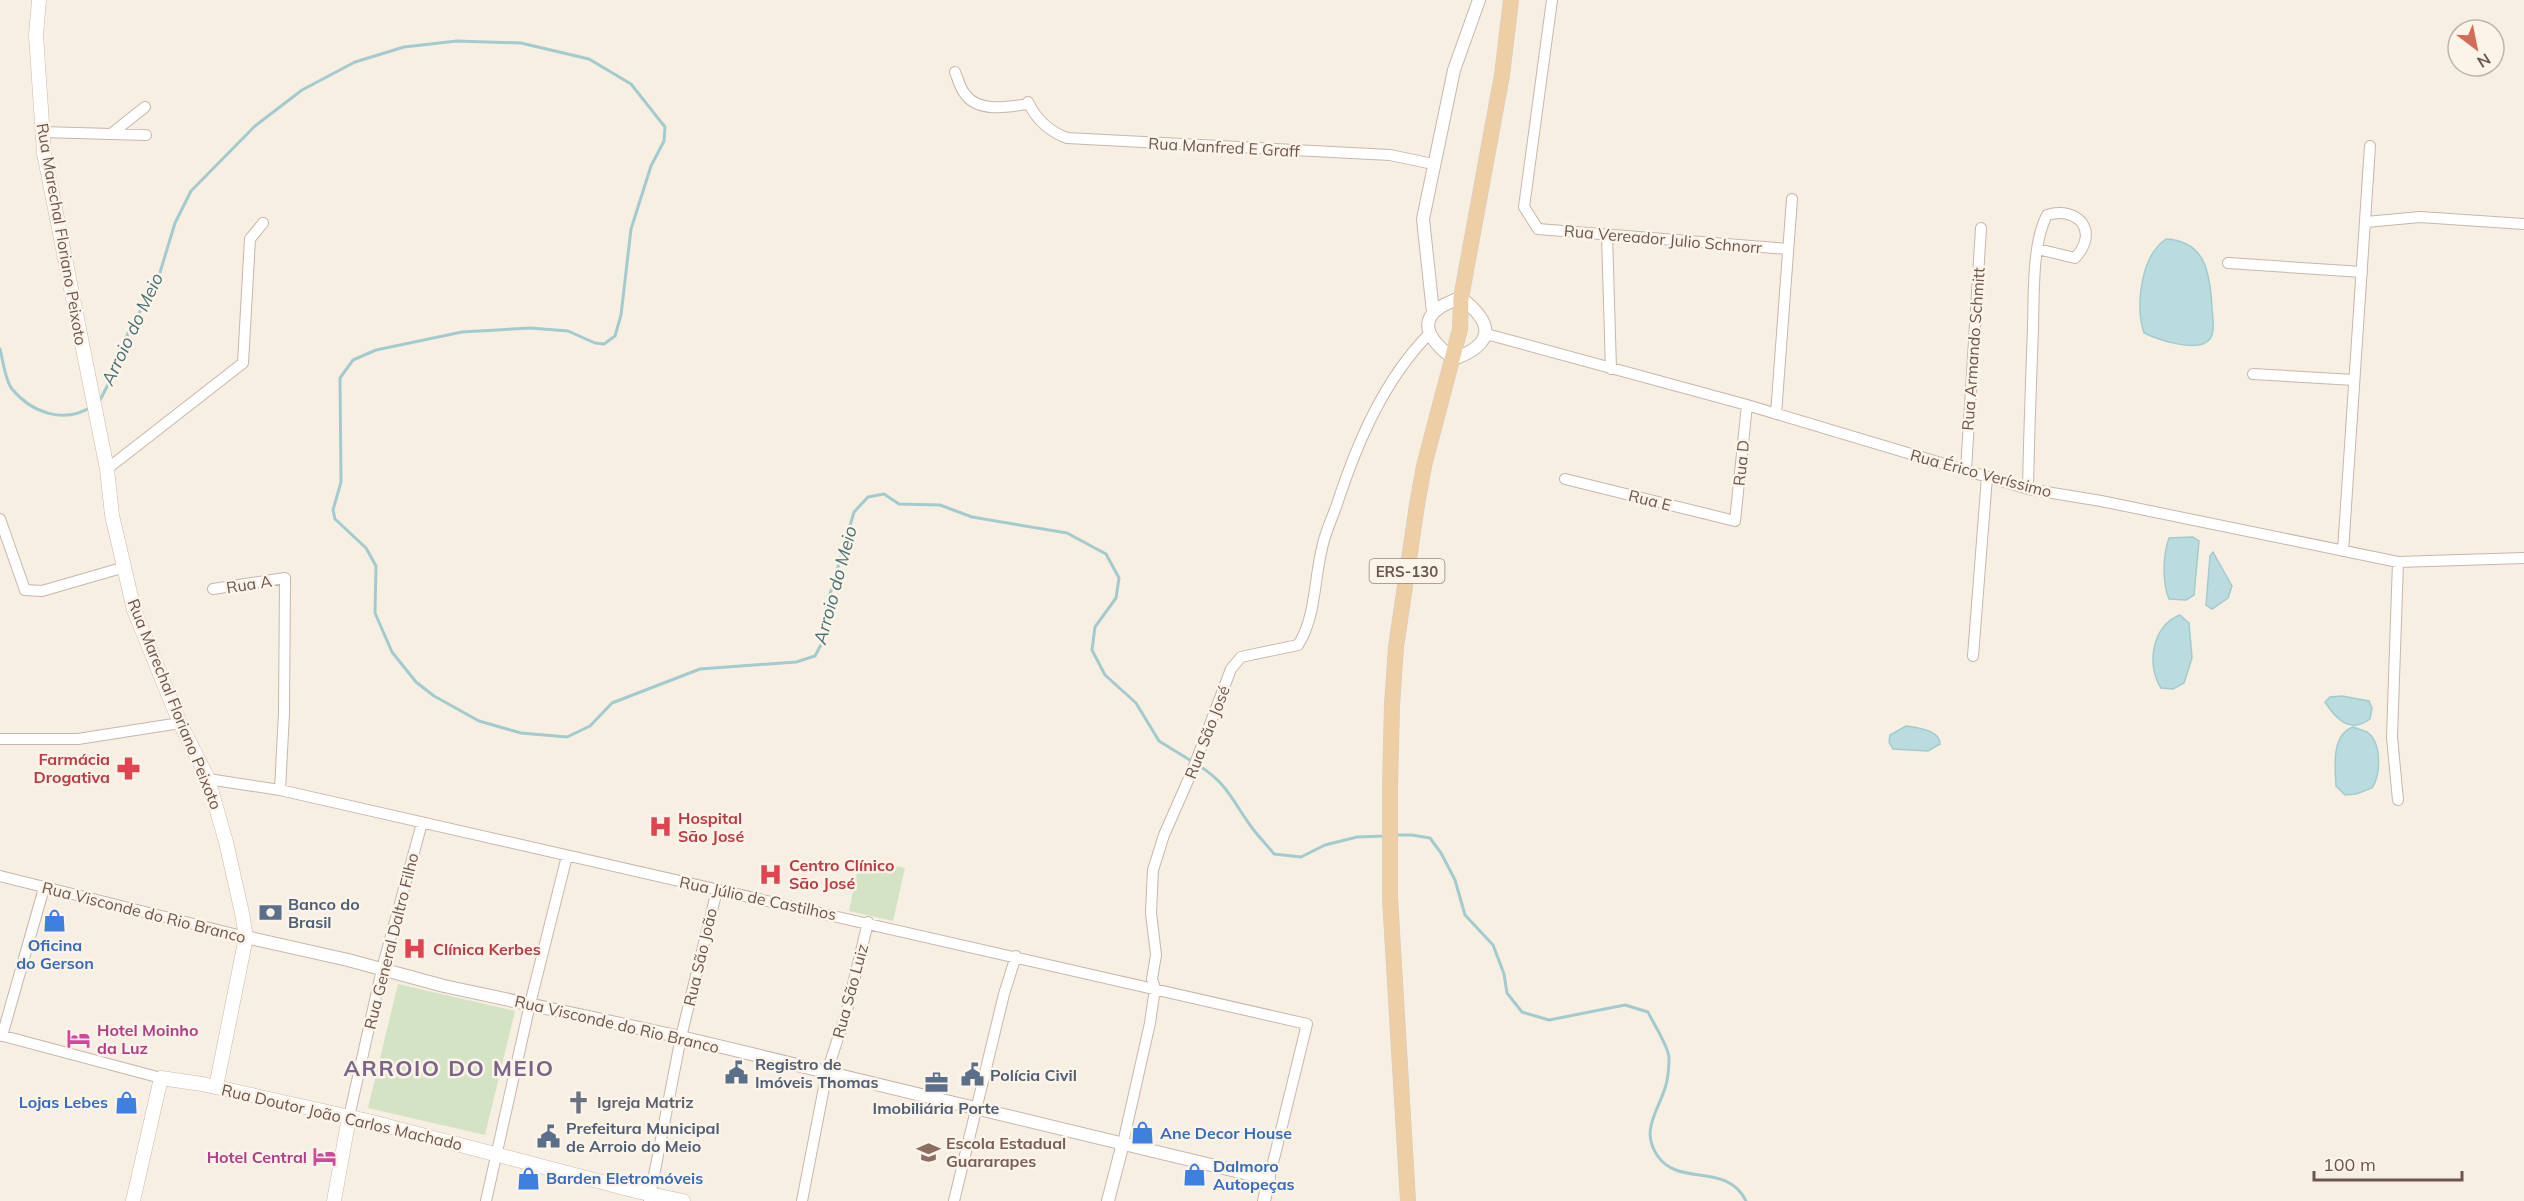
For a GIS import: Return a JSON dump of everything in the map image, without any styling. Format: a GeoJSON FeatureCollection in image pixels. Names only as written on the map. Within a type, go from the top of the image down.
{"type":"FeatureCollection","features":[{"type":"Feature","properties":{"kind":"main road","name":"Rua Marechal Floriano Peixoto"},"geometry":{"type":"LineString","coordinates":[[39,0],[36,35],[42,132],[107,469],[112,515],[134,610],[180,723],[208,779],[226,842],[246,937],[216,1087]]}},
{"type":"Feature","properties":{"kind":"main road","name":"ERS-130"},"geometry":{"type":"LineString","coordinates":[[1408,1201],[1389,873],[1396,647],[1424,466],[1454,359],[1460,329],[1461,298],[1502,75],[1511,0]]}},
{"type":"Feature","properties":{"kind":"main road","name":"Rua Doutor João Carlos Machado"},"geometry":{"type":"LineString","coordinates":[[161,1078],[216,1087],[349,1117],[497,1154],[650,1198],[683,1201]]}},
{"type":"Feature","properties":{"kind":"main road"},"geometry":{"type":"LineString","coordinates":[[133,1201],[161,1078]]}},
{"type":"Feature","properties":{"kind":"main road","name":"Rua General Daltro Filho"},"geometry":{"type":"LineString","coordinates":[[334,1201],[349,1117]]}},
{"type":"Feature","properties":{"kind":"street"},"geometry":{"type":"LineString","coordinates":[[1433,312],[1423,219],[1454,70],[1479,0]]}},
{"type":"Feature","properties":{"kind":"street","name":"Rua Vereador Julio Schnorr"},"geometry":{"type":"LineString","coordinates":[[1552,0],[1524,207],[1538,229],[1788,249]]}},
{"type":"Feature","properties":{"kind":"street","name":"Rua Manfred E Graff"},"geometry":{"type":"LineString","coordinates":[[955,72],[964,94],[973,102],[984,106],[999,107],[1028,103],[1039,121],[1056,134],[1066,138],[1268,151],[1380,155],[1434,164]]}},
{"type":"Feature","properties":{"kind":"street"},"geometry":{"type":"LineString","coordinates":[[111,134],[145,107]]}},
{"type":"Feature","properties":{"kind":"street"},"geometry":{"type":"LineString","coordinates":[[42,132],[146,135]]}},
{"type":"Feature","properties":{"kind":"street"},"geometry":{"type":"LineString","coordinates":[[2343,551],[2370,146]]}},
{"type":"Feature","properties":{"kind":"street"},"geometry":{"type":"LineString","coordinates":[[1776,414],[1792,199]]}},
{"type":"Feature","properties":{"kind":"street"},"geometry":{"type":"LineString","coordinates":[[2028,489],[2034,281],[2040,227],[2047,215],[2068,214],[2082,222],[2087,231],[2087,240],[2083,249],[2075,258],[2038,249]]}},
{"type":"Feature","properties":{"kind":"street"},"geometry":{"type":"LineString","coordinates":[[2366,222],[2420,217],[2524,224]]}},
{"type":"Feature","properties":{"kind":"street"},"geometry":{"type":"LineString","coordinates":[[107,469],[243,363],[250,239],[263,223]]}},
{"type":"Feature","properties":{"kind":"street","name":"Rua Armando Schmitt"},"geometry":{"type":"LineString","coordinates":[[1966,470],[1981,228]]}},
{"type":"Feature","properties":{"kind":"street"},"geometry":{"type":"LineString","coordinates":[[1607,235],[1611,369]]}},
{"type":"Feature","properties":{"kind":"street"},"geometry":{"type":"LineString","coordinates":[[2228,263],[2362,272]]}},
{"type":"Feature","properties":{"kind":"street"},"geometry":{"type":"LineString","coordinates":[[1461,298],[1478,311],[1485,323],[1485,337],[1473,352],[1454,359],[1433,343],[1429,334],[1429,322],[1433,312],[1440,305],[1461,298]]}},
{"type":"Feature","properties":{"kind":"street","name":"Rua São José"},"geometry":{"type":"LineString","coordinates":[[1108,1201],[1150,1023],[1155,988],[1152,979],[1156,955],[1151,913],[1153,870],[1164,835],[1200,752],[1231,669],[1241,657],[1298,645],[1307,631],[1322,547],[1349,468],[1370,419],[1393,380],[1409,354],[1429,334]]}},
{"type":"Feature","properties":{"kind":"street","name":"Rua Érico Veríssimo"},"geometry":{"type":"LineString","coordinates":[[1485,337],[1490,335],[1747,405],[2028,489],[2398,562],[2524,558]]}},
{"type":"Feature","properties":{"kind":"street"},"geometry":{"type":"LineString","coordinates":[[2253,374],[2354,380]]}},
{"type":"Feature","properties":{"kind":"street","name":"Rua D"},"geometry":{"type":"LineString","coordinates":[[1735,521],[1747,405]]}},
{"type":"Feature","properties":{"kind":"street"},"geometry":{"type":"LineString","coordinates":[[1973,656],[1987,477]]}},
{"type":"Feature","properties":{"kind":"street","name":"Rua E"},"geometry":{"type":"LineString","coordinates":[[1565,479],[1735,521]]}},
{"type":"Feature","properties":{"kind":"street"},"geometry":{"type":"LineString","coordinates":[[0,519],[25,590],[42,591],[125,567]]}},
{"type":"Feature","properties":{"kind":"street"},"geometry":{"type":"LineString","coordinates":[[2398,562],[2392,736],[2398,800]]}},
{"type":"Feature","properties":{"kind":"street","name":"Rua A"},"geometry":{"type":"LineString","coordinates":[[213,589],[285,578],[284,713],[280,790]]}},
{"type":"Feature","properties":{"kind":"street"},"geometry":{"type":"LineString","coordinates":[[0,739],[78,740],[180,723]]}},
{"type":"Feature","properties":{"kind":"street","name":"Rua Júlio de Castilhos"},"geometry":{"type":"LineString","coordinates":[[208,779],[280,790],[717,890],[868,922],[1307,1024],[1269,1179]]}},
{"type":"Feature","properties":{"kind":"street","name":"Rua General Daltro Filho"},"geometry":{"type":"LineString","coordinates":[[349,1117],[382,969],[422,823]]}},
{"type":"Feature","properties":{"kind":"street"},"geometry":{"type":"LineString","coordinates":[[486,1201],[530,1004],[567,856]]}},
{"type":"Feature","properties":{"kind":"street","name":"Rua Visconde do Rio Branco"},"geometry":{"type":"LineString","coordinates":[[0,876],[444,986],[827,1072],[1269,1179]]}},
{"type":"Feature","properties":{"kind":"street"},"geometry":{"type":"LineString","coordinates":[[1,1036],[44,888]]}},
{"type":"Feature","properties":{"kind":"street","name":"Rua São João"},"geometry":{"type":"LineString","coordinates":[[650,1198],[681,1038],[717,890]]}},
{"type":"Feature","properties":{"kind":"street","name":"Rua São Luiz"},"geometry":{"type":"LineString","coordinates":[[802,1201],[827,1072],[847,1010],[868,922]]}},
{"type":"Feature","properties":{"kind":"street"},"geometry":{"type":"LineString","coordinates":[[954,1201],[975,1108],[1016,956]]}},
{"type":"Feature","properties":{"kind":"street","name":"Rua Doutor João Carlos Machado"},"geometry":{"type":"LineString","coordinates":[[1,1036],[161,1078]]}},
{"type":"Feature","properties":{"kind":"street"},"geometry":{"type":"LineString","coordinates":[[1264,1201],[1269,1179]]}},
{"type":"Feature","properties":{"kind":"green space"},"geometry":{"type":"Polygon","coordinates":[[[860,858],[905,868],[893,921],[849,911],[860,858]]]}},
{"type":"Feature","properties":{"kind":"green space"},"geometry":{"type":"Polygon","coordinates":[[[398,984],[515,1011],[485,1135],[368,1108],[398,984]]]}},
{"type":"Feature","properties":{"kind":"water"},"geometry":{"type":"Polygon","coordinates":[[[2166,239],[2190,246],[2203,261],[2210,283],[2213,327],[2210,339],[2204,343],[2177,344],[2144,333],[2140,309],[2142,282],[2151,257],[2166,239]]]}},
{"type":"Feature","properties":{"kind":"water"},"geometry":{"type":"Polygon","coordinates":[[[2193,537],[2199,541],[2194,595],[2186,600],[2169,599],[2164,568],[2169,538],[2193,537]]]}},
{"type":"Feature","properties":{"kind":"water"},"geometry":{"type":"Polygon","coordinates":[[[2213,552],[2232,586],[2228,598],[2212,609],[2206,605],[2210,556],[2213,552]]]}},
{"type":"Feature","properties":{"kind":"water"},"geometry":{"type":"Polygon","coordinates":[[[2180,615],[2189,623],[2192,658],[2184,683],[2173,689],[2161,688],[2154,668],[2154,647],[2163,627],[2180,615]]]}},
{"type":"Feature","properties":{"kind":"water"},"geometry":{"type":"Polygon","coordinates":[[[2342,696],[2369,701],[2372,708],[2370,719],[2363,723],[2350,725],[2339,719],[2325,702],[2330,697],[2342,696]]]}},
{"type":"Feature","properties":{"kind":"water"},"geometry":{"type":"Polygon","coordinates":[[[1906,726],[1932,733],[1939,739],[1940,744],[1928,751],[1893,749],[1889,742],[1890,735],[1906,726]]]}},
{"type":"Feature","properties":{"kind":"water"},"geometry":{"type":"Polygon","coordinates":[[[2353,727],[2367,732],[2372,737],[2378,751],[2378,767],[2372,788],[2345,795],[2336,786],[2336,752],[2341,737],[2353,727]]]}},
{"type":"Feature","properties":{"kind":"waterway","name":"Arroio do Meio"},"geometry":{"type":"LineString","coordinates":[[99,402],[114,373],[128,333],[158,279],[175,223],[191,191],[255,126],[302,90],[355,62],[404,47],[457,41],[521,43],[589,59],[631,84],[665,127],[664,141],[651,166],[631,229],[621,315],[615,336],[604,344],[595,343],[568,331],[530,328],[462,332],[376,350],[353,360],[340,378],[341,482],[333,510],[335,519],[366,548],[376,566],[375,613],[392,652],[416,682],[434,696],[479,721],[521,733],[567,737],[590,726],[612,703],[700,669],[796,662],[815,656],[823,641],[826,608],[854,512],[868,497],[884,494],[899,504],[940,505],[972,517],[1067,533],[1106,554],[1119,578],[1116,598],[1095,627],[1092,650],[1105,675],[1136,703],[1159,741],[1193,762]]}},
{"type":"Feature","properties":{"kind":"waterway","name":"Arroio do Meio"},"geometry":{"type":"LineString","coordinates":[[0,349],[12,389],[29,404],[39,410],[59,415],[70,415],[91,407]]}},
{"type":"Feature","properties":{"kind":"waterway","name":"Arroio do Meio"},"geometry":{"type":"LineString","coordinates":[[1198,765],[1216,778],[1228,792],[1253,829],[1274,854],[1301,857],[1325,845],[1357,837],[1386,836]]}},
{"type":"Feature","properties":{"kind":"waterway","name":"Arroio do Meio"},"geometry":{"type":"LineString","coordinates":[[1395,835],[1430,838],[1441,853],[1455,880],[1465,915],[1493,945],[1504,974],[1507,993],[1522,1012],[1549,1020],[1625,1005],[1648,1012],[1664,1042],[1669,1058],[1666,1085],[1652,1120],[1650,1137],[1652,1146],[1666,1165],[1689,1174],[1727,1182],[1738,1189],[1746,1201]]}},
{"type":"Feature","properties":{"kind":"place","name":"Farmácia Drogativa"},"geometry":{"type":"Point","coordinates":[128,768]}},
{"type":"Feature","properties":{"kind":"place","name":"Hospital São José"},"geometry":{"type":"Point","coordinates":[660,827]}},
{"type":"Feature","properties":{"kind":"place","name":"Centro Clínico São José"},"geometry":{"type":"Point","coordinates":[771,874]}},
{"type":"Feature","properties":{"kind":"place","name":"Banco do Brasil"},"geometry":{"type":"Point","coordinates":[270,913]}},
{"type":"Feature","properties":{"kind":"place","name":"Oficina do Gerson"},"geometry":{"type":"Point","coordinates":[55,920]}},
{"type":"Feature","properties":{"kind":"place","name":"Clínica Kerbes"},"geometry":{"type":"Point","coordinates":[415,949]}},
{"type":"Feature","properties":{"kind":"place","name":"Hotel Moinho da Luz"},"geometry":{"type":"Point","coordinates":[79,1039]}},
{"type":"Feature","properties":{"kind":"place","name":"Registro de Imóveis Thomas"},"geometry":{"type":"Point","coordinates":[737,1073]}},
{"type":"Feature","properties":{"kind":"place","name":"Polícia Civil"},"geometry":{"type":"Point","coordinates":[972,1075]}},
{"type":"Feature","properties":{"kind":"place","name":"Imobiliária Porte"},"geometry":{"type":"Point","coordinates":[936,1083]}},
{"type":"Feature","properties":{"kind":"place","name":"Lojas Lebes"},"geometry":{"type":"Point","coordinates":[126,1102]}},
{"type":"Feature","properties":{"kind":"place","name":"Igreja Matriz"},"geometry":{"type":"Point","coordinates":[579,1102]}},
{"type":"Feature","properties":{"kind":"place","name":"Ane Decor House"},"geometry":{"type":"Point","coordinates":[1142,1133]}},
{"type":"Feature","properties":{"kind":"place","name":"Prefeitura Municipal de Arroio do Meio"},"geometry":{"type":"Point","coordinates":[548,1137]}},
{"type":"Feature","properties":{"kind":"place","name":"Escola Estadual Guararapes"},"geometry":{"type":"Point","coordinates":[928,1152]}},
{"type":"Feature","properties":{"kind":"place","name":"Hotel Central"},"geometry":{"type":"Point","coordinates":[325,1157]}},
{"type":"Feature","properties":{"kind":"place","name":"Dalmoro Autopeças"},"geometry":{"type":"Point","coordinates":[1195,1175]}},
{"type":"Feature","properties":{"kind":"place","name":"Barden Eletromóveis"},"geometry":{"type":"Point","coordinates":[528,1178]}},
{"type":"Feature","properties":{"kind":"district","name":"ARROIO DO MEIO"},"geometry":{"type":"Point","coordinates":[449,1068]}}]}
